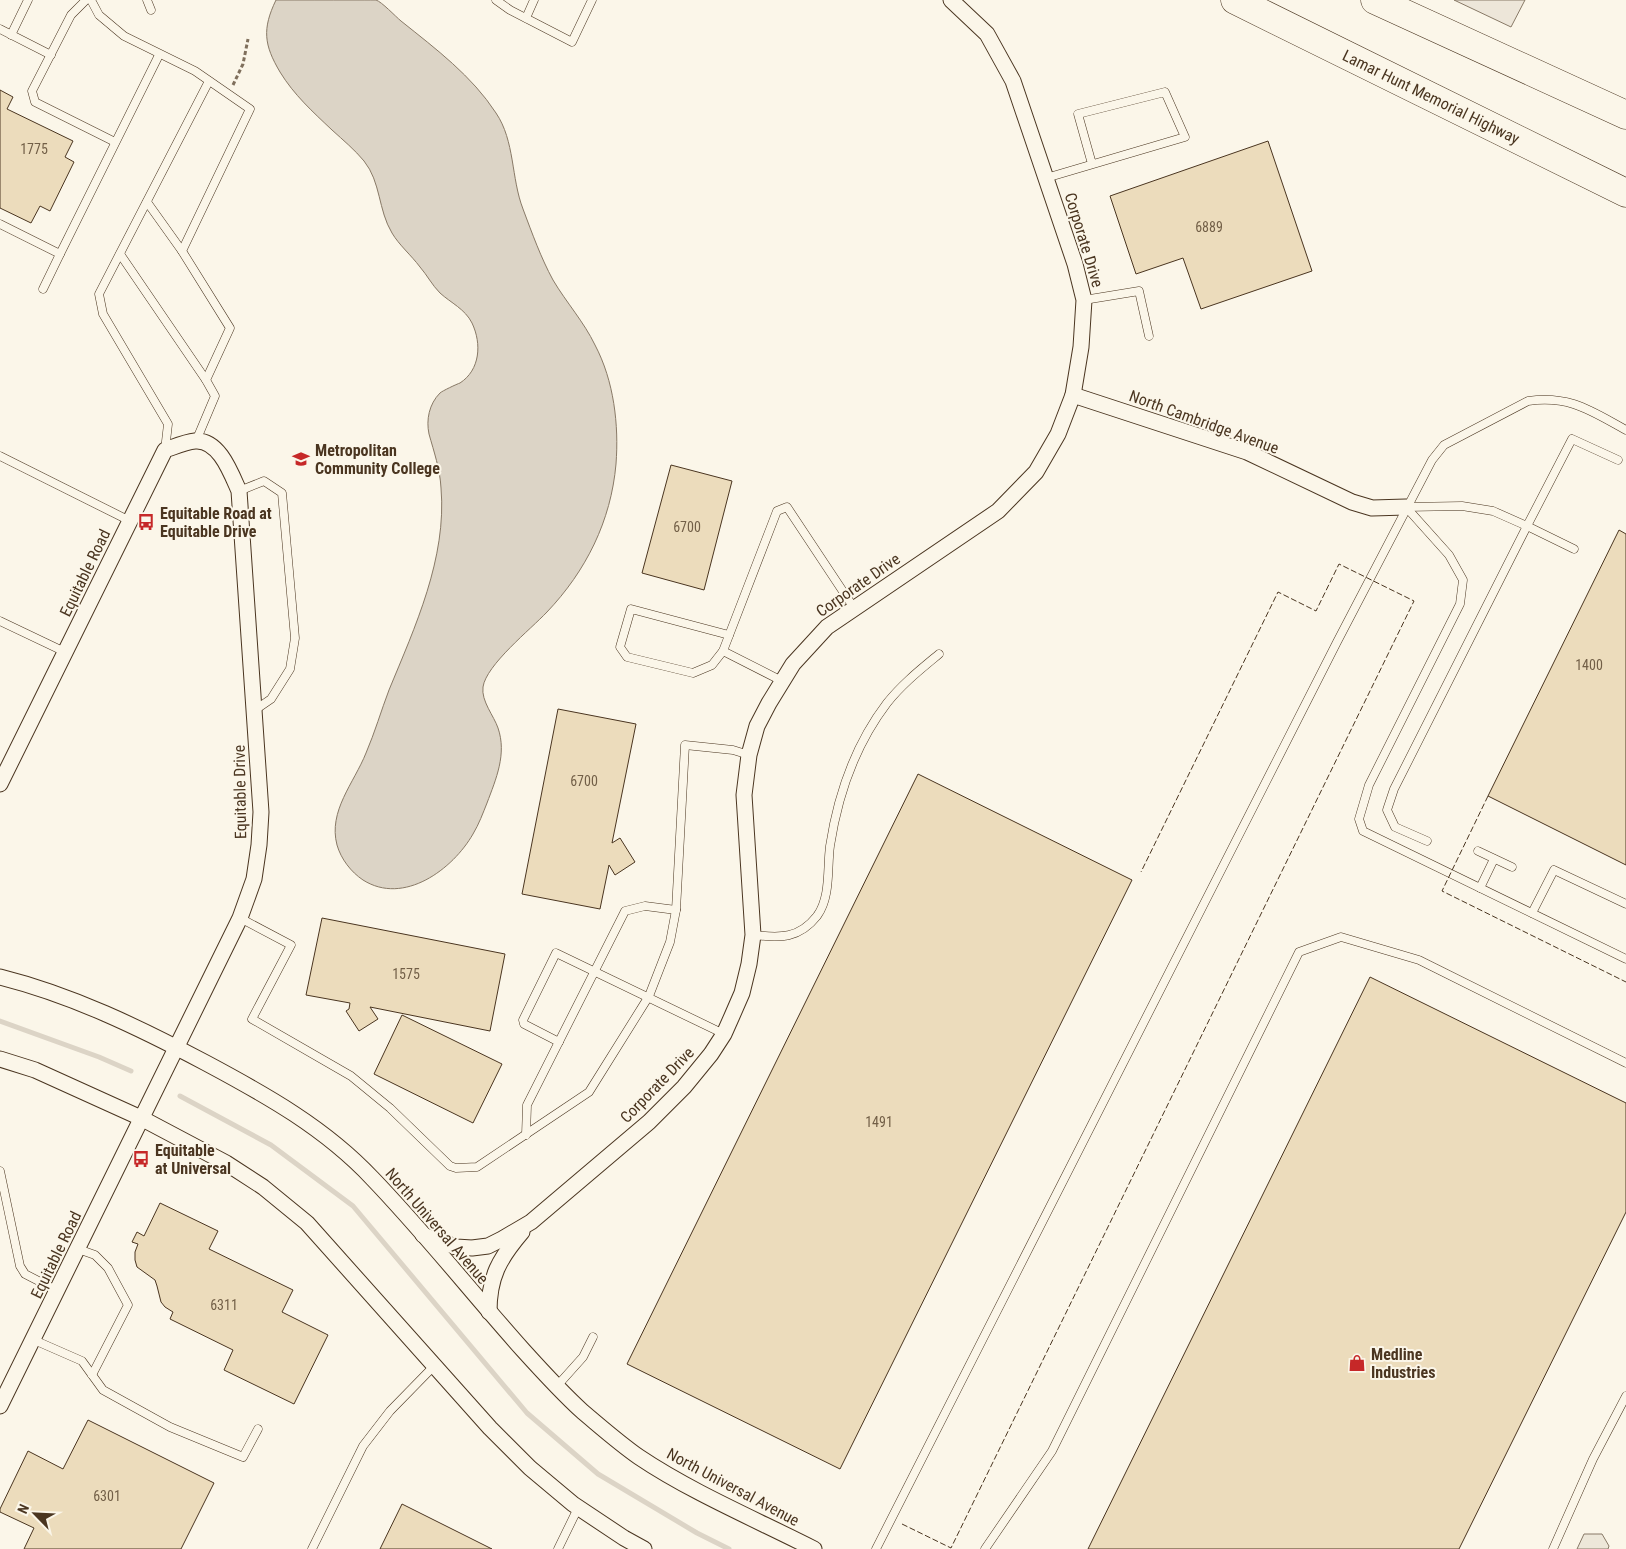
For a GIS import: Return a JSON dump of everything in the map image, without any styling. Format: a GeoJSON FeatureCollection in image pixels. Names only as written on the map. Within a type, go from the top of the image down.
{"type":"FeatureCollection","features":[{"type":"Feature","properties":{"kind":"highway","name":"Lamar Hunt Memorial Highway"},"geometry":{"type":"LineString","coordinates":[[1236,0],[1626,193]]}},
{"type":"Feature","properties":{"kind":"highway"},"geometry":{"type":"LineString","coordinates":[[1375,0],[1626,115]]}},
{"type":"Feature","properties":{"kind":"highway"},"geometry":{"type":"LineString","coordinates":[[1592,177],[1626,207]]}},
{"type":"Feature","properties":{"kind":"street","name":"Corporate Drive"},"geometry":{"type":"LineString","coordinates":[[489,1312],[489,1292],[506,1250],[531,1222],[649,1122],[684,1087],[711,1054],[724,1034],[742,992],[749,964],[753,935],[744,795],[749,755],[757,726],[782,681],[793,664],[827,627],[998,511],[1036,472],[1058,434],[1073,395],[1081,347],[1084,300],[1075,264],[1013,81],[986,34],[951,0]]}},
{"type":"Feature","properties":{"kind":"street","name":"North Cambridge Avenue"},"geometry":{"type":"LineString","coordinates":[[1073,395],[1247,452],[1352,502],[1372,508],[1406,507]]}},
{"type":"Feature","properties":{"kind":"street"},"geometry":{"type":"LineString","coordinates":[[165,450],[196,441]]}},
{"type":"Feature","properties":{"kind":"street","name":"Equitable Drive"},"geometry":{"type":"LineString","coordinates":[[142,1118],[240,918],[254,879],[260,845],[261,812],[255,710],[239,491],[231,472],[213,446],[196,441]]}},
{"type":"Feature","properties":{"kind":"street","name":"Equitable Road"},"geometry":{"type":"LineString","coordinates":[[0,784],[165,450]]}},
{"type":"Feature","properties":{"kind":"street","name":"North Universal Avenue"},"geometry":{"type":"LineString","coordinates":[[0,976],[65,996],[177,1048],[263,1094],[315,1128],[342,1148],[371,1176],[424,1234],[489,1312],[581,1410],[639,1457],[687,1485],[814,1549]]}},
{"type":"Feature","properties":{"kind":"street"},"geometry":{"type":"LineString","coordinates":[[1,1063],[35,1070],[142,1118],[226,1163],[263,1187],[307,1223],[490,1428],[530,1468],[578,1508],[644,1549]]}},
{"type":"Feature","properties":{"kind":"street","name":"Equitable Road"},"geometry":{"type":"LineString","coordinates":[[0,1406],[142,1118]]}},
{"type":"Feature","properties":{"kind":"street","name":"Corporate Drive"},"geometry":{"type":"LineString","coordinates":[[424,1234],[456,1247],[472,1248],[488,1246],[531,1222]]}},
{"type":"Feature","properties":{"kind":"lane"},"geometry":{"type":"LineString","coordinates":[[11,34],[28,0]]}},
{"type":"Feature","properties":{"kind":"lane"},"geometry":{"type":"LineString","coordinates":[[86,0],[71,14],[32,91],[35,102],[115,142]]}},
{"type":"Feature","properties":{"kind":"lane"},"geometry":{"type":"LineString","coordinates":[[91,0],[99,15],[124,36],[195,72],[250,109],[182,251]]}},
{"type":"Feature","properties":{"kind":"lane"},"geometry":{"type":"LineString","coordinates":[[147,0],[151,10]]}},
{"type":"Feature","properties":{"kind":"lane"},"geometry":{"type":"LineString","coordinates":[[496,0],[572,42],[592,0]]}},
{"type":"Feature","properties":{"kind":"lane"},"geometry":{"type":"LineString","coordinates":[[526,18],[534,0]]}},
{"type":"Feature","properties":{"kind":"lane"},"geometry":{"type":"LineString","coordinates":[[0,29],[51,55]]}},
{"type":"Feature","properties":{"kind":"lane"},"geometry":{"type":"LineString","coordinates":[[43,289],[159,55]]}},
{"type":"Feature","properties":{"kind":"lane"},"geometry":{"type":"LineString","coordinates":[[165,450],[168,424],[103,314],[99,294],[209,81]]}},
{"type":"Feature","properties":{"kind":"lane"},"geometry":{"type":"LineString","coordinates":[[1046,178],[1185,137],[1165,92],[1078,114],[1092,164]]}},
{"type":"Feature","properties":{"kind":"lane"},"geometry":{"type":"LineString","coordinates":[[147,202],[182,251],[230,328],[206,380]]}},
{"type":"Feature","properties":{"kind":"lane"},"geometry":{"type":"LineString","coordinates":[[0,224],[60,254]]}},
{"type":"Feature","properties":{"kind":"lane"},"geometry":{"type":"LineString","coordinates":[[120,254],[215,396],[196,441]]}},
{"type":"Feature","properties":{"kind":"lane"},"geometry":{"type":"LineString","coordinates":[[1084,300],[1139,291],[1149,336]]}},
{"type":"Feature","properties":{"kind":"lane"},"geometry":{"type":"LineString","coordinates":[[876,1549],[1406,507],[1432,460],[1444,445],[1528,401],[1543,399],[1578,404],[1626,430]]}},
{"type":"Feature","properties":{"kind":"lane"},"geometry":{"type":"LineString","coordinates":[[1427,841],[1395,827],[1387,810],[1394,789],[1572,440],[1618,460]]}},
{"type":"Feature","properties":{"kind":"lane"},"geometry":{"type":"LineString","coordinates":[[0,456],[130,521]]}},
{"type":"Feature","properties":{"kind":"lane"},"geometry":{"type":"LineString","coordinates":[[239,491],[264,481],[282,493],[295,638],[290,669],[271,699],[255,710]]}},
{"type":"Feature","properties":{"kind":"lane"},"geometry":{"type":"LineString","coordinates":[[1406,507],[1462,506],[1493,511],[1574,549]]}},
{"type":"Feature","properties":{"kind":"lane"},"geometry":{"type":"LineString","coordinates":[[729,635],[631,609],[620,647],[627,657],[694,673],[712,665],[723,651],[777,510],[787,507],[854,608]]}},
{"type":"Feature","properties":{"kind":"lane"},"geometry":{"type":"LineString","coordinates":[[1406,507],[1449,555],[1463,580],[1460,604],[1369,785],[1359,819],[1363,831],[1626,959]]}},
{"type":"Feature","properties":{"kind":"lane"},"geometry":{"type":"LineString","coordinates":[[0,620],[65,652]]}},
{"type":"Feature","properties":{"kind":"lane"},"geometry":{"type":"LineString","coordinates":[[723,651],[782,681]]}},
{"type":"Feature","properties":{"kind":"lane"},"geometry":{"type":"LineString","coordinates":[[753,935],[772,937],[793,935],[804,929],[818,915],[826,898],[830,848],[836,815],[844,783],[852,763],[869,731],[888,703],[913,675],[939,654]]}},
{"type":"Feature","properties":{"kind":"lane"},"geometry":{"type":"LineString","coordinates":[[240,918],[290,945],[252,1019],[351,1076],[390,1108],[450,1166],[456,1168],[477,1167],[589,1092],[649,996],[670,942],[676,910],[685,745],[733,750],[749,755]]}},
{"type":"Feature","properties":{"kind":"lane"},"geometry":{"type":"LineString","coordinates":[[1478,851],[1512,867]]}},
{"type":"Feature","properties":{"kind":"lane"},"geometry":{"type":"LineString","coordinates":[[1480,888],[1494,859]]}},
{"type":"Feature","properties":{"kind":"lane"},"geometry":{"type":"LineString","coordinates":[[1532,913],[1554,870],[1626,904]]}},
{"type":"Feature","properties":{"kind":"lane"},"geometry":{"type":"LineString","coordinates":[[526,1134],[527,1105],[624,911],[645,906],[676,910]]}},
{"type":"Feature","properties":{"kind":"lane"},"geometry":{"type":"LineString","coordinates":[[985,1549],[1052,1451],[1299,952],[1341,936],[1419,960],[1626,1063]]}},
{"type":"Feature","properties":{"kind":"lane"},"geometry":{"type":"LineString","coordinates":[[559,1042],[524,1024],[523,1020],[556,952],[724,1034]]}},
{"type":"Feature","properties":{"kind":"lane"},"geometry":{"type":"LineString","coordinates":[[0,1171],[20,1266],[25,1274],[58,1291]]}},
{"type":"Feature","properties":{"kind":"lane"},"geometry":{"type":"LineString","coordinates":[[78,1249],[95,1255],[108,1268],[128,1305],[92,1375]]}},
{"type":"Feature","properties":{"kind":"lane"},"geometry":{"type":"LineString","coordinates":[[557,1386],[583,1357],[594,1336]]}},
{"type":"Feature","properties":{"kind":"lane"},"geometry":{"type":"LineString","coordinates":[[34,1340],[82,1361],[103,1390],[170,1427],[243,1456],[258,1429]]}},
{"type":"Feature","properties":{"kind":"lane"},"geometry":{"type":"LineString","coordinates":[[312,1549],[363,1446],[390,1411],[435,1365]]}},
{"type":"Feature","properties":{"kind":"lane"},"geometry":{"type":"LineString","coordinates":[[1553,1549],[1593,1459],[1626,1396]]}},
{"type":"Feature","properties":{"kind":"lane"},"geometry":{"type":"LineString","coordinates":[[558,1549],[578,1508]]}},
{"type":"Feature","properties":{"kind":"path"},"geometry":{"type":"LineString","coordinates":[[228,94],[243,64],[248,39]]}},
{"type":"Feature","properties":{"kind":"shaded area"},"geometry":{"type":"Polygon","coordinates":[[[276,0],[376,0],[382,3],[440,53],[476,87],[496,113],[507,135],[519,197],[537,245],[553,280],[586,328],[595,345],[607,373],[614,403],[617,434],[616,464],[609,505],[594,544],[574,580],[547,612],[500,658],[486,678],[483,687],[484,698],[498,728],[501,757],[497,776],[479,822],[464,847],[440,871],[426,880],[411,886],[395,889],[379,887],[363,880],[351,869],[341,855],[337,845],[335,833],[336,820],[344,797],[369,745],[409,642],[434,566],[442,514],[438,467],[428,429],[429,412],[433,402],[440,393],[460,383],[472,371],[477,356],[477,339],[469,318],[437,290],[392,233],[387,224],[370,169],[353,149],[304,103],[280,72],[268,45],[267,37],[268,20],[276,0]]]}},
{"type":"Feature","properties":{"kind":"shaded area"},"geometry":{"type":"Polygon","coordinates":[[[1454,0],[1525,0],[1511,27],[1454,0]]]}},
{"type":"Feature","properties":{"kind":"shaded area"},"geometry":{"type":"Polygon","coordinates":[[[1584,1534],[1602,1534],[1609,1546],[1608,1549],[1577,1549],[1584,1534]]]}},
{"type":"Feature","properties":{"kind":"building"},"geometry":{"type":"Polygon","coordinates":[[[0,90],[13,97],[7,109],[73,141],[65,157],[74,162],[50,211],[40,206],[31,223],[0,208],[0,90]]]}},
{"type":"Feature","properties":{"kind":"building"},"geometry":{"type":"Polygon","coordinates":[[[1268,141],[1312,271],[1201,309],[1183,258],[1136,274],[1110,196],[1268,141]]]}},
{"type":"Feature","properties":{"kind":"building"},"geometry":{"type":"Polygon","coordinates":[[[671,465],[732,481],[704,590],[642,573],[671,465]]]}},
{"type":"Feature","properties":{"kind":"building"},"geometry":{"type":"Polygon","coordinates":[[[1619,530],[1626,534],[1626,865],[1488,796],[1619,530]]]}},
{"type":"Feature","properties":{"kind":"building"},"geometry":{"type":"Polygon","coordinates":[[[558,709],[636,724],[612,843],[620,838],[635,862],[615,875],[609,865],[600,909],[522,894],[558,709]]]}},
{"type":"Feature","properties":{"kind":"building"},"geometry":{"type":"Polygon","coordinates":[[[918,774],[1132,880],[840,1469],[627,1364],[918,774]]]}},
{"type":"Feature","properties":{"kind":"building"},"geometry":{"type":"Polygon","coordinates":[[[322,918],[505,954],[490,1031],[370,1007],[378,1019],[359,1031],[346,1011],[349,1009],[350,1003],[306,995],[322,918]]]}},
{"type":"Feature","properties":{"kind":"building"},"geometry":{"type":"Polygon","coordinates":[[[1370,977],[1626,1103],[1626,1212],[1459,1549],[1088,1549],[1370,977]]]}},
{"type":"Feature","properties":{"kind":"building"},"geometry":{"type":"Polygon","coordinates":[[[402,1015],[502,1064],[473,1123],[374,1074],[402,1015]]]}},
{"type":"Feature","properties":{"kind":"building"},"geometry":{"type":"Polygon","coordinates":[[[160,1203],[218,1231],[209,1249],[293,1290],[282,1312],[328,1335],[294,1404],[224,1370],[233,1350],[170,1319],[173,1312],[161,1302],[155,1280],[137,1267],[135,1252],[138,1244],[132,1242],[137,1232],[144,1236],[160,1203]]]}},
{"type":"Feature","properties":{"kind":"building"},"geometry":{"type":"Polygon","coordinates":[[[88,1420],[214,1483],[181,1549],[24,1549],[34,1528],[0,1512],[0,1509],[28,1451],[63,1469],[88,1420]]]}},
{"type":"Feature","properties":{"kind":"building"},"geometry":{"type":"Polygon","coordinates":[[[402,1504],[492,1549],[380,1549],[402,1504]]]}},
{"type":"Feature","properties":{"kind":"waterway"},"geometry":{"type":"LineString","coordinates":[[0,1021],[99,1057],[131,1071]]}},
{"type":"Feature","properties":{"kind":"waterway"},"geometry":{"type":"LineString","coordinates":[[180,1096],[271,1145],[353,1206],[527,1413],[598,1474],[697,1533],[729,1549]]}},
{"type":"Feature","properties":{"kind":"fence"},"geometry":{"type":"LineString","coordinates":[[902,1524],[951,1548],[1414,601],[1339,564],[1316,611],[1278,592],[1141,872]]}},
{"type":"Feature","properties":{"kind":"fence"},"geometry":{"type":"LineString","coordinates":[[1488,796],[1442,891],[1626,982]]}},
{"type":"Feature","properties":{"kind":"place","name":"Metropolitan Community College"},"geometry":{"type":"Point","coordinates":[301,459]}},
{"type":"Feature","properties":{"kind":"place","name":"Equitable Road at Equitable Drive"},"geometry":{"type":"Point","coordinates":[146,522]}},
{"type":"Feature","properties":{"kind":"place","name":"Equitable at Universal"},"geometry":{"type":"Point","coordinates":[141,1159]}},
{"type":"Feature","properties":{"kind":"place","name":"Medline Industries"},"geometry":{"type":"Point","coordinates":[1357,1363]}}]}
